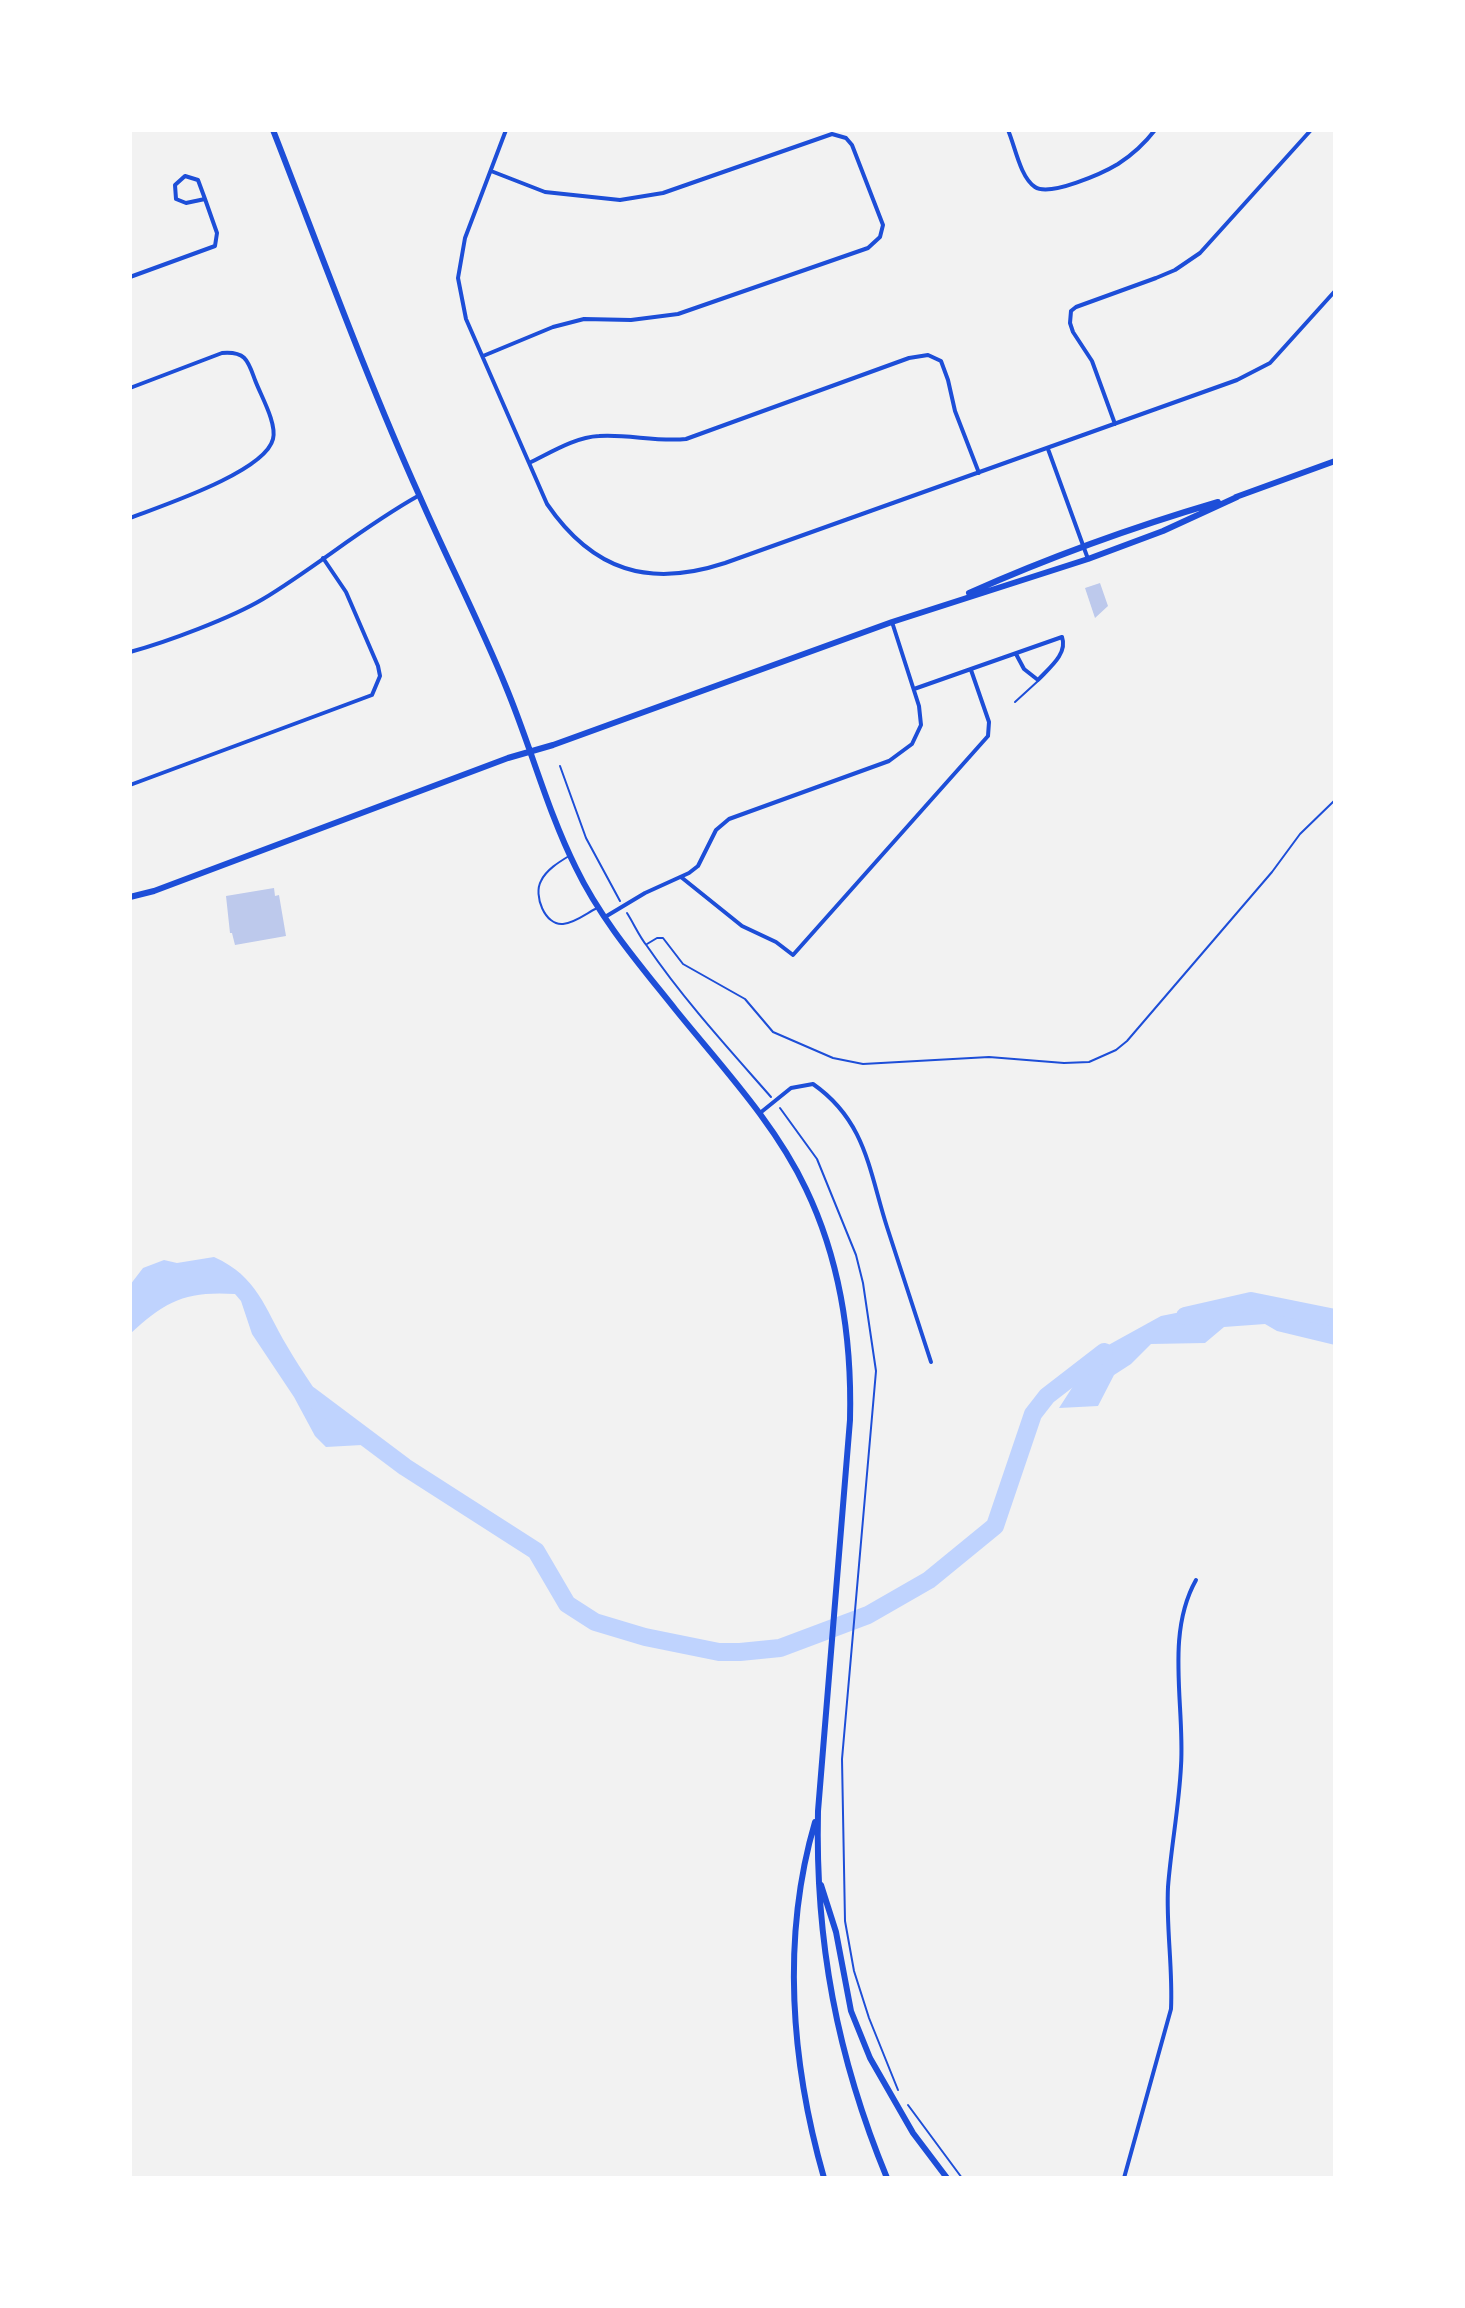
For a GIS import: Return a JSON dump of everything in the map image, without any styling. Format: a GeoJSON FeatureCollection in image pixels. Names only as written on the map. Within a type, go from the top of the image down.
{"type":"FeatureCollection","features":[{"type":"Feature","properties":{"kind":"main road"},"geometry":{"type":"LineString","coordinates":[[273,130],[333,288],[419,496],[489,648],[570,855],[598,907],[635,959],[759,1114],[806,1189],[829,1250],[843,1304],[851,1391],[818,1811],[818,1874],[822,1933],[833,2009],[853,2091],[887,2178]]}},
{"type":"Feature","properties":{"kind":"main road"},"geometry":{"type":"LineString","coordinates":[[944,604],[1033,564],[1161,519],[1237,497],[1335,461]]}},
{"type":"Feature","properties":{"kind":"main road"},"geometry":{"type":"LineString","coordinates":[[130,897],[172,885],[530,751],[892,622],[1088,559],[1163,531],[1237,497]]}},
{"type":"Feature","properties":{"kind":"main road"},"geometry":{"type":"LineString","coordinates":[[818,1811],[802,1866],[794,1980],[797,2055],[807,2116],[824,2178]]}},
{"type":"Feature","properties":{"kind":"main road"},"geometry":{"type":"LineString","coordinates":[[818,1874],[836,1932],[851,2011],[870,2058],[913,2133],[947,2178]]}},
{"type":"Feature","properties":{"kind":"street"},"geometry":{"type":"LineString","coordinates":[[506,130],[465,238],[458,278],[466,319],[547,504],[579,543],[612,564],[649,574],[671,575],[717,566],[1048,449],[1258,370],[1282,351],[1335,291]]}},
{"type":"Feature","properties":{"kind":"street"},"geometry":{"type":"LineString","coordinates":[[1008,130],[1027,179],[1039,190],[1050,190],[1107,170],[1135,151],[1155,130]]}},
{"type":"Feature","properties":{"kind":"street"},"geometry":{"type":"LineString","coordinates":[[1115,424],[1092,361],[1073,332],[1071,311],[1175,270],[1200,253],[1311,130]]}},
{"type":"Feature","properties":{"kind":"street"},"geometry":{"type":"LineString","coordinates":[[482,356],[553,327],[584,319],[631,320],[678,314],[868,248],[880,237],[883,225],[852,145],[846,138],[832,134],[663,193],[620,200],[545,192],[491,171]]}},
{"type":"Feature","properties":{"kind":"street"},"geometry":{"type":"LineString","coordinates":[[130,277],[215,246],[217,233],[200,184],[194,178],[181,178],[175,185],[174,194],[180,202],[205,199]]}},
{"type":"Feature","properties":{"kind":"street"},"geometry":{"type":"LineString","coordinates":[[130,388],[222,353],[234,352],[247,360],[270,418],[274,437],[267,450],[240,471],[209,488],[130,518]]}},
{"type":"Feature","properties":{"kind":"street"},"geometry":{"type":"LineString","coordinates":[[529,463],[576,442],[598,436],[686,439],[909,358],[928,355],[941,361],[946,372],[955,411],[979,473]]}},
{"type":"Feature","properties":{"kind":"street"},"geometry":{"type":"LineString","coordinates":[[1048,449],[1088,559]]}},
{"type":"Feature","properties":{"kind":"street"},"geometry":{"type":"LineString","coordinates":[[130,652],[261,600],[364,529],[419,496]]}},
{"type":"Feature","properties":{"kind":"street"},"geometry":{"type":"LineString","coordinates":[[130,785],[372,695],[380,676],[378,666],[346,592],[323,558]]}},
{"type":"Feature","properties":{"kind":"street"},"geometry":{"type":"LineString","coordinates":[[605,917],[698,866],[716,830],[729,819],[889,761],[912,744],[921,725],[919,706],[892,622]]}},
{"type":"Feature","properties":{"kind":"street"},"geometry":{"type":"LineString","coordinates":[[914,689],[1062,637],[1065,642],[1064,650],[1038,680],[1024,669],[1016,654]]}},
{"type":"Feature","properties":{"kind":"street"},"geometry":{"type":"LineString","coordinates":[[681,877],[742,926],[776,942],[793,955],[988,736],[989,722],[971,670]]}},
{"type":"Feature","properties":{"kind":"street"},"geometry":{"type":"LineString","coordinates":[[759,1114],[791,1088],[813,1084],[838,1105],[869,1158],[884,1217],[931,1362]]}},
{"type":"Feature","properties":{"kind":"street"},"geometry":{"type":"LineString","coordinates":[[1124,2178],[1171,2009],[1168,1889],[1181,1766],[1179,1653],[1185,1599],[1196,1580]]}},
{"type":"Feature","properties":{"kind":"lane"},"geometry":{"type":"LineString","coordinates":[[1015,702],[1038,680]]}},
{"type":"Feature","properties":{"kind":"lane"},"geometry":{"type":"LineString","coordinates":[[570,855],[539,883],[539,894],[548,918],[553,923],[566,924],[598,907]]}},
{"type":"Feature","properties":{"kind":"path"},"geometry":{"type":"LineString","coordinates":[[560,766],[586,838],[646,945],[770,1097]]}},
{"type":"Feature","properties":{"kind":"path"},"geometry":{"type":"LineString","coordinates":[[646,945],[663,938],[683,964],[745,999],[773,1032],[847,1062],[863,1064],[989,1057],[1089,1062],[1116,1050],[1127,1041],[1300,834],[1335,800]]}},
{"type":"Feature","properties":{"kind":"path"},"geometry":{"type":"LineString","coordinates":[[863,1511],[844,1744],[845,1921],[854,1971],[869,2018],[901,2096]]}},
{"type":"Feature","properties":{"kind":"path"},"geometry":{"type":"LineString","coordinates":[[908,2105],[962,2178]]}},
{"type":"Feature","properties":{"kind":"water"},"geometry":{"type":"Polygon","coordinates":[[[214,1257],[241,1274],[258,1294],[293,1356],[338,1424],[380,1444],[326,1447],[315,1436],[294,1397],[252,1334],[241,1301],[235,1294],[203,1294],[177,1300],[130,1334],[130,1285],[143,1268],[164,1260],[177,1263],[214,1257]]]}},
{"type":"Feature","properties":{"kind":"water"},"geometry":{"type":"Polygon","coordinates":[[[1267,1300],[1299,1307],[1335,1323],[1335,1345],[1277,1331],[1265,1324],[1224,1327],[1205,1343],[1151,1344],[1131,1364],[1114,1375],[1098,1406],[1059,1408],[1088,1363],[1103,1348],[1161,1316],[1186,1311],[1220,1310],[1267,1300]]]}},
{"type":"Feature","properties":{"kind":"building"},"geometry":{"type":"Polygon","coordinates":[[[1100,583],[1108,606],[1095,618],[1085,588],[1100,583]]]}},
{"type":"Feature","properties":{"kind":"building"},"geometry":{"type":"Polygon","coordinates":[[[274,888],[275,896],[279,895],[286,936],[235,945],[230,933],[226,896],[274,888]]]}},
{"type":"Feature","properties":{"kind":"waterway"},"geometry":{"type":"LineString","coordinates":[[1185,1316],[1251,1301],[1335,1318]]}},
{"type":"Feature","properties":{"kind":"waterway"},"geometry":{"type":"LineString","coordinates":[[309,1395],[405,1467],[536,1551],[567,1604],[595,1622],[645,1637],[719,1652],[740,1652],[780,1648],[868,1615],[929,1580],[995,1526],[1033,1414],[1047,1396],[1104,1352]]}}]}
